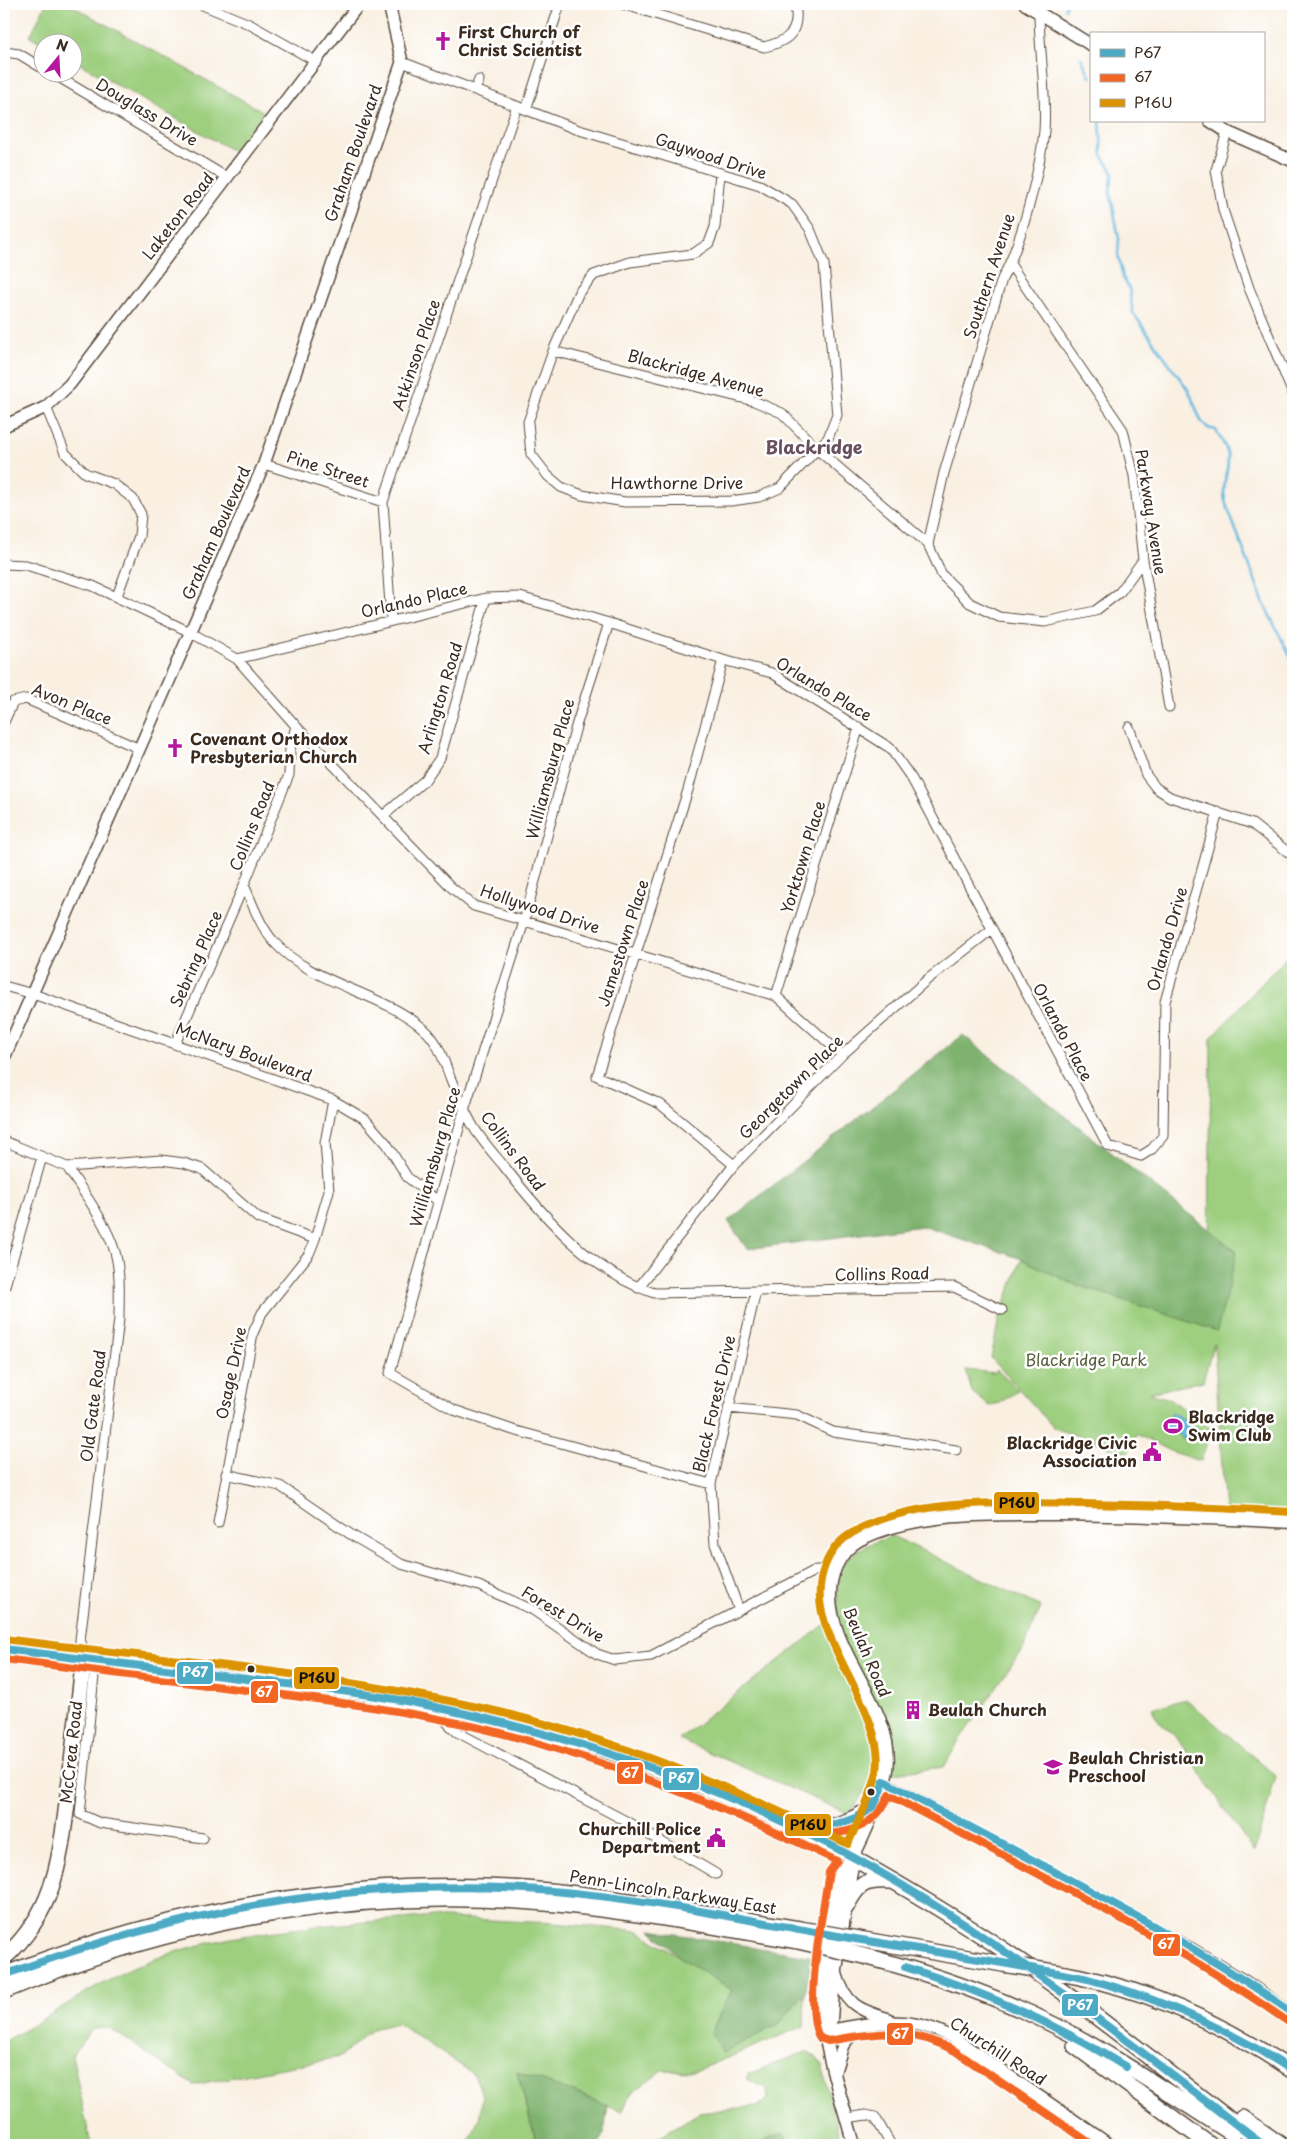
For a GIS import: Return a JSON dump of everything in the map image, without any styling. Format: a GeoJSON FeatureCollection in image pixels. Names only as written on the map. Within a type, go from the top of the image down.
{"type":"FeatureCollection","features":[{"type":"Feature","properties":{"kind":"highway"},"geometry":{"type":"LineString","coordinates":[[4,1958],[20,1943],[40,1916],[57,1872],[82,1674],[87,1659]]}},
{"type":"Feature","properties":{"kind":"highway"},"geometry":{"type":"LineString","coordinates":[[853,1858],[895,1881],[996,1944],[1096,2017],[1263,2145]]}},
{"type":"Feature","properties":{"kind":"highway"},"geometry":{"type":"LineString","coordinates":[[846,1907],[856,1889],[863,1884],[873,1880],[895,1881]]}},
{"type":"Feature","properties":{"kind":"highway","name":"Penn-Lincoln Parkway East"},"geometry":{"type":"LineString","coordinates":[[4,1975],[96,1942],[193,1916],[291,1898],[391,1889],[490,1888],[557,1892],[656,1905],[799,1935],[946,1980],[1034,2015],[1097,2048],[1252,2145]]}},
{"type":"Feature","properties":{"kind":"highway","name":"Penn-Lincoln Parkway East"},"geometry":{"type":"LineString","coordinates":[[4,1991],[101,1955],[196,1928],[268,1914],[375,1902],[466,1899],[556,1904],[799,1935],[870,1941],[1054,1972],[1105,1983],[1169,2004],[1223,2028],[1293,2071]]}},
{"type":"Feature","properties":{"kind":"highway"},"geometry":{"type":"LineString","coordinates":[[1034,2015],[1210,2145]]}},
{"type":"Feature","properties":{"kind":"highway"},"geometry":{"type":"LineString","coordinates":[[1096,2017],[1282,2145]]}},
{"type":"Feature","properties":{"kind":"main road","name":"Beulah Road"},"geometry":{"type":"LineString","coordinates":[[826,2032],[832,2019],[836,1971],[853,1858],[884,1781],[887,1760],[881,1730],[840,1637],[832,1614],[830,1597],[833,1570],[846,1550],[866,1536],[895,1526],[965,1516],[1110,1514],[1293,1522]]}},
{"type":"Feature","properties":{"kind":"main road"},"geometry":{"type":"LineString","coordinates":[[776,1820],[831,1826],[849,1821],[874,1805]]}},
{"type":"Feature","properties":{"kind":"main road","name":"Beulah Road"},"geometry":{"type":"LineString","coordinates":[[853,1858],[839,1876],[828,1950],[823,2019],[854,2145]]}},
{"type":"Feature","properties":{"kind":"street"},"geometry":{"type":"LineString","coordinates":[[200,4],[249,24],[317,62]]}},
{"type":"Feature","properties":{"kind":"street","name":"Laketon Road"},"geometry":{"type":"LineString","coordinates":[[4,426],[46,407],[70,384],[317,62],[359,4]]}},
{"type":"Feature","properties":{"kind":"street"},"geometry":{"type":"LineString","coordinates":[[389,4],[402,62]]}},
{"type":"Feature","properties":{"kind":"street"},"geometry":{"type":"LineString","coordinates":[[526,110],[560,4]]}},
{"type":"Feature","properties":{"kind":"street"},"geometry":{"type":"LineString","coordinates":[[622,4],[764,47],[780,43],[794,31],[797,18],[795,4]]}},
{"type":"Feature","properties":{"kind":"street"},"geometry":{"type":"LineString","coordinates":[[1025,4],[1090,44]]}},
{"type":"Feature","properties":{"kind":"street","name":"Southern Avenue"},"geometry":{"type":"LineString","coordinates":[[928,544],[944,473],[1002,279],[1010,264],[1035,182],[1044,131],[1039,12]]}},
{"type":"Feature","properties":{"kind":"street"},"geometry":{"type":"LineString","coordinates":[[4,52],[19,54],[32,62]]}},
{"type":"Feature","properties":{"kind":"street","name":"Gaywood Drive"},"geometry":{"type":"LineString","coordinates":[[402,62],[576,130],[760,185],[792,204],[810,229],[824,264],[837,415],[828,438],[818,451]]}},
{"type":"Feature","properties":{"kind":"street","name":"Graham Boulevard"},"geometry":{"type":"LineString","coordinates":[[4,1058],[264,464],[402,62]]}},
{"type":"Feature","properties":{"kind":"street"},"geometry":{"type":"LineString","coordinates":[[475,90],[479,80]]}},
{"type":"Feature","properties":{"kind":"street","name":"Douglass Drive"},"geometry":{"type":"LineString","coordinates":[[67,82],[228,178]]}},
{"type":"Feature","properties":{"kind":"street","name":"Atkinson Place"},"geometry":{"type":"LineString","coordinates":[[391,620],[383,502],[517,106]]}},
{"type":"Feature","properties":{"kind":"street"},"geometry":{"type":"LineString","coordinates":[[1212,122],[1227,132],[1293,161]]}},
{"type":"Feature","properties":{"kind":"street"},"geometry":{"type":"LineString","coordinates":[[1227,132],[1216,170],[1223,210],[1249,288],[1293,394]]}},
{"type":"Feature","properties":{"kind":"street","name":"Hawthorne Drive"},"geometry":{"type":"LineString","coordinates":[[720,173],[715,227],[709,243],[693,254],[630,262],[594,275],[579,292],[553,351],[528,422],[531,454],[548,476],[561,487],[582,495],[625,502],[732,501],[759,497],[780,488],[818,451]]}},
{"type":"Feature","properties":{"kind":"street","name":"Parkway Avenue"},"geometry":{"type":"LineString","coordinates":[[1010,264],[1123,430],[1134,476],[1143,560],[1169,707]]}},
{"type":"Feature","properties":{"kind":"street","name":"Blackridge Avenue"},"geometry":{"type":"LineString","coordinates":[[553,351],[754,401],[782,413],[818,451],[928,544],[942,575],[970,603],[999,617],[1045,622],[1095,610],[1120,592],[1143,560]]}},
{"type":"Feature","properties":{"kind":"street"},"geometry":{"type":"LineString","coordinates":[[46,407],[65,453],[85,473],[114,484],[133,498],[141,514],[139,536],[117,596]]}},
{"type":"Feature","properties":{"kind":"street","name":"Pine Street"},"geometry":{"type":"LineString","coordinates":[[264,464],[383,502]]}},
{"type":"Feature","properties":{"kind":"street","name":"Hollywood Drive"},"geometry":{"type":"LineString","coordinates":[[4,564],[26,565],[93,586],[190,632],[237,659],[296,726],[451,887],[474,906],[776,996],[842,1055]]}},
{"type":"Feature","properties":{"kind":"street","name":"Orlando Place"},"geometry":{"type":"LineString","coordinates":[[237,659],[486,598],[520,597],[610,623],[723,660],[772,673],[890,748],[912,779],[1108,1146],[1141,1156]]}},
{"type":"Feature","properties":{"kind":"street","name":"Arlington Road"},"geometry":{"type":"LineString","coordinates":[[383,816],[425,780],[440,758],[486,598]]}},
{"type":"Feature","properties":{"kind":"street","name":"Williamsburg Place"},"geometry":{"type":"LineString","coordinates":[[610,623],[577,723],[524,922],[464,1107],[390,1374],[454,1410],[513,1430],[711,1484]]}},
{"type":"Feature","properties":{"kind":"street","name":"Jamestown Place"},"geometry":{"type":"LineString","coordinates":[[723,660],[688,790],[597,1076],[660,1104],[734,1165]]}},
{"type":"Feature","properties":{"kind":"street","name":"Avon Place"},"geometry":{"type":"LineString","coordinates":[[4,722],[13,702],[26,699],[140,748]]}},
{"type":"Feature","properties":{"kind":"street","name":"Collins Road"},"geometry":{"type":"LineString","coordinates":[[296,726],[290,749],[288,775],[244,885],[261,925],[274,942],[295,961],[399,1010],[426,1031],[444,1058],[452,1081],[474,1128],[541,1213],[582,1251],[638,1288],[654,1293],[954,1287],[1002,1310]]}},
{"type":"Feature","properties":{"kind":"street","name":"Yorktown Place"},"geometry":{"type":"LineString","coordinates":[[776,996],[859,727]]}},
{"type":"Feature","properties":{"kind":"street"},"geometry":{"type":"LineString","coordinates":[[1129,727],[1146,775],[1156,788],[1170,797],[1252,824],[1293,856]]}},
{"type":"Feature","properties":{"kind":"street","name":"Orlando Drive"},"geometry":{"type":"LineString","coordinates":[[1141,1156],[1152,1149],[1163,1136],[1165,1002],[1218,812]]}},
{"type":"Feature","properties":{"kind":"street","name":"Sebring Place"},"geometry":{"type":"LineString","coordinates":[[175,1044],[244,885]]}},
{"type":"Feature","properties":{"kind":"street","name":"Georgetown Place"},"geometry":{"type":"LineString","coordinates":[[638,1288],[734,1165],[842,1055],[928,979],[991,930]]}},
{"type":"Feature","properties":{"kind":"street","name":"McNary Boulevard"},"geometry":{"type":"LineString","coordinates":[[4,986],[33,994],[333,1100],[365,1119],[387,1144],[407,1177],[438,1201]]}},
{"type":"Feature","properties":{"kind":"street","name":"Osage Drive"},"geometry":{"type":"LineString","coordinates":[[218,1523],[253,1333],[262,1313],[309,1254],[329,1191],[325,1143],[333,1100]]}},
{"type":"Feature","properties":{"kind":"street"},"geometry":{"type":"LineString","coordinates":[[4,1141],[67,1167],[161,1160],[202,1169],[258,1218],[315,1238]]}},
{"type":"Feature","properties":{"kind":"street"},"geometry":{"type":"LineString","coordinates":[[4,1289],[42,1157]]}},
{"type":"Feature","properties":{"kind":"street","name":"Old Gate Road"},"geometry":{"type":"LineString","coordinates":[[67,1167],[105,1229],[115,1253],[120,1287],[119,1319],[80,1640],[87,1659]]}},
{"type":"Feature","properties":{"kind":"street","name":"Black Forest Drive"},"geometry":{"type":"LineString","coordinates":[[739,1610],[715,1544],[711,1484],[756,1291]]}},
{"type":"Feature","properties":{"kind":"street"},"geometry":{"type":"LineString","coordinates":[[728,1408],[797,1415],[834,1432],[956,1450]]}},
{"type":"Feature","properties":{"kind":"street","name":"Forest Drive"},"geometry":{"type":"LineString","coordinates":[[226,1474],[280,1486],[353,1536],[401,1564],[479,1586],[533,1610],[597,1654],[615,1660],[651,1656],[816,1570],[833,1570]]}},
{"type":"Feature","properties":{"kind":"street"},"geometry":{"type":"LineString","coordinates":[[4,1662],[5,1649],[335,1690],[431,1707],[520,1728],[624,1759],[702,1788],[776,1820],[853,1858]]}},
{"type":"Feature","properties":{"kind":"street","name":"McCrea Road"},"geometry":{"type":"LineString","coordinates":[[87,1659],[94,1676],[80,1814],[100,1823],[202,1838]]}},
{"type":"Feature","properties":{"kind":"street"},"geometry":{"type":"LineString","coordinates":[[431,1707],[446,1724],[457,1732],[624,1820],[716,1874]]}},
{"type":"Feature","properties":{"kind":"street"},"geometry":{"type":"LineString","coordinates":[[884,1781],[1191,1947],[1247,1981],[1293,2013]]}},
{"type":"Feature","properties":{"kind":"street"},"geometry":{"type":"LineString","coordinates":[[836,1971],[843,1993],[855,2006],[870,2014],[896,2021]]}},
{"type":"Feature","properties":{"kind":"street","name":"Churchill Road"},"geometry":{"type":"LineString","coordinates":[[826,2032],[896,2021],[918,2023],[949,2036],[1110,2145]]}},
{"type":"Feature","properties":{"kind":"street"},"geometry":{"type":"LineString","coordinates":[[835,2071],[843,2045],[859,2026]]}},
{"type":"Feature","properties":{"kind":"street"},"geometry":{"type":"LineString","coordinates":[[847,2118],[866,2115],[875,2117],[891,2145]]}},
{"type":"Feature","properties":{"kind":"green space"},"geometry":{"type":"Polygon","coordinates":[[[46,4],[69,4],[264,112],[235,152],[82,65],[82,32],[32,32],[46,4]]]}},
{"type":"Feature","properties":{"kind":"green space","name":"Blackridge Park"},"geometry":{"type":"Polygon","coordinates":[[[1293,950],[1293,1516],[1225,1513],[1214,1343],[1203,1381],[1149,1393],[1170,1399],[1211,1429],[1201,1461],[1175,1453],[1136,1434],[1128,1453],[1054,1428],[991,1358],[999,1318],[1022,1259],[1071,1283],[1209,1258],[1211,1038],[1293,950]]]}},
{"type":"Feature","properties":{"kind":"green space"},"geometry":{"type":"Polygon","coordinates":[[[963,1035],[1237,1252],[1217,1331],[1071,1283],[1022,1259],[922,1226],[747,1249],[728,1221],[963,1035]]]}},
{"type":"Feature","properties":{"kind":"green space"},"geometry":{"type":"Polygon","coordinates":[[[966,1370],[995,1373],[997,1370],[1018,1390],[1000,1403],[989,1406],[972,1392],[966,1370]]]}},
{"type":"Feature","properties":{"kind":"green space"},"geometry":{"type":"Polygon","coordinates":[[[892,1536],[1041,1607],[1023,1649],[958,1742],[944,1767],[876,1775],[849,1814],[679,1739],[838,1614],[838,1583],[840,1572],[845,1562],[862,1548],[892,1536]]]}},
{"type":"Feature","properties":{"kind":"green space"},"geometry":{"type":"Polygon","coordinates":[[[1186,1699],[1276,1776],[1254,1852],[1175,1735],[1161,1724],[1152,1708],[1186,1699]]]}},
{"type":"Feature","properties":{"kind":"green space"},"geometry":{"type":"Polygon","coordinates":[[[423,1917],[554,1923],[639,1931],[732,1990],[711,2032],[779,2024],[805,1993],[804,2026],[695,2071],[662,2070],[631,2093],[622,2112],[569,2090],[517,2073],[537,2145],[467,2145],[479,2119],[483,2096],[474,2074],[397,2023],[372,2029],[340,2057],[193,2085],[110,2028],[92,2029],[72,2055],[91,2145],[4,2145],[4,2041],[107,1981],[157,1958],[231,1938],[308,1927],[423,1917]]]}},
{"type":"Feature","properties":{"kind":"green space"},"geometry":{"type":"Polygon","coordinates":[[[651,1930],[814,1957],[805,1993],[779,2024],[722,2053],[711,2032],[732,1990],[680,1957],[651,1930]]]}},
{"type":"Feature","properties":{"kind":"green space"},"geometry":{"type":"Polygon","coordinates":[[[806,2052],[816,2057],[822,2065],[841,2145],[789,2145],[783,2134],[759,2145],[645,2145],[699,2113],[757,2106],[768,2101],[767,2088],[748,2080],[748,2074],[806,2052]]]}},
{"type":"Feature","properties":{"kind":"green space"},"geometry":{"type":"Polygon","coordinates":[[[517,2072],[608,2106],[604,2133],[598,2145],[537,2145],[517,2072]]]}},
{"type":"Feature","properties":{"kind":"green space"},"geometry":{"type":"Polygon","coordinates":[[[784,2134],[789,2145],[759,2145],[771,2137],[784,2134]]]}},
{"type":"Feature","properties":{"kind":"water"},"geometry":{"type":"Polygon","coordinates":[[[1172,1412],[1199,1430],[1191,1443],[1164,1426],[1172,1412]]]}},
{"type":"Feature","properties":{"kind":"waterway"},"geometry":{"type":"LineString","coordinates":[[1065,9],[1066,4]]}},
{"type":"Feature","properties":{"kind":"waterway"},"geometry":{"type":"LineString","coordinates":[[1081,58],[1090,76]]}},
{"type":"Feature","properties":{"kind":"waterway"},"geometry":{"type":"LineString","coordinates":[[1100,122],[1102,155],[1113,172],[1110,191],[1119,239],[1118,255],[1123,278],[1129,288],[1133,313],[1189,391],[1201,421],[1208,428],[1216,430],[1225,446],[1228,456],[1224,490],[1225,501],[1264,604],[1293,662]]}},
{"type":"Feature","properties":{"kind":"transit line","name":"P16U"},"geometry":{"type":"LineString","coordinates":[[5,1639],[249,1668],[371,1686],[491,1710],[583,1735],[629,1750],[718,1785],[848,1844],[872,1790],[877,1771],[877,1752],[873,1732],[865,1711],[835,1648],[821,1608],[820,1587],[825,1566],[829,1556],[843,1539],[877,1521],[904,1513],[934,1507],[965,1504],[1110,1504],[1293,1512]]}},
{"type":"Feature","properties":{"kind":"transit line","name":"P67"},"geometry":{"type":"LineString","coordinates":[[4,1649],[335,1690],[431,1706],[535,1731],[587,1746],[689,1782],[739,1802],[836,1848],[948,1914],[1108,2026],[1263,2145]]}},
{"type":"Feature","properties":{"kind":"transit line","name":"67"},"geometry":{"type":"LineString","coordinates":[[4,1659],[342,1703],[460,1723],[534,1742],[666,1786],[795,1841],[837,1861],[829,1872],[816,1958],[813,2006],[815,2025],[820,2038],[828,2041],[878,2034],[893,2034],[908,2035],[938,2043],[955,2051],[1093,2145]]}},
{"type":"Feature","properties":{"kind":"transit line","name":"P67"},"geometry":{"type":"LineString","coordinates":[[792,1823],[824,1825],[845,1822],[855,1818],[873,1806],[884,1781],[1144,1920],[1245,1981],[1293,2013]]}},
{"type":"Feature","properties":{"kind":"transit line","name":"67"},"geometry":{"type":"LineString","coordinates":[[791,1833],[835,1833],[861,1826],[882,1809],[889,1795],[1141,1930],[1240,1989],[1287,2021]]}},
{"type":"Feature","properties":{"kind":"transit line","name":"P67"},"geometry":{"type":"LineString","coordinates":[[4,1975],[132,1934],[195,1917],[260,1905],[324,1895],[390,1889],[457,1887],[525,1889],[601,1896],[676,1907],[1023,1966],[1088,1979],[1142,1996],[1194,2017],[1244,2042],[1293,2071]]}},
{"type":"Feature","properties":{"kind":"transit line","name":"P67"},"geometry":{"type":"LineString","coordinates":[[905,1967],[963,1987],[1018,2010],[1100,2051],[1126,2067]]}},
{"type":"Feature","properties":{"kind":"place","name":"First Church of Christ Scientist"},"geometry":{"type":"Point","coordinates":[443,41]}},
{"type":"Feature","properties":{"kind":"place","name":"Covenant Orthodox Presbyterian Church"},"geometry":{"type":"Point","coordinates":[175,748]}},
{"type":"Feature","properties":{"kind":"place","name":"Blackridge Swim Club"},"geometry":{"type":"Point","coordinates":[1173,1426]}},
{"type":"Feature","properties":{"kind":"place","name":"Blackridge Civic Association"},"geometry":{"type":"Point","coordinates":[1152,1452]}},
{"type":"Feature","properties":{"kind":"place","name":"Beulah Church"},"geometry":{"type":"Point","coordinates":[913,1710]}},
{"type":"Feature","properties":{"kind":"place","name":"Beulah Christian Preschool"},"geometry":{"type":"Point","coordinates":[1053,1767]}},
{"type":"Feature","properties":{"kind":"place","name":"Churchill Police Department"},"geometry":{"type":"Point","coordinates":[716,1838]}},
{"type":"Feature","properties":{"kind":"district","name":"Blackridge"},"geometry":{"type":"Point","coordinates":[814,448]}}]}
